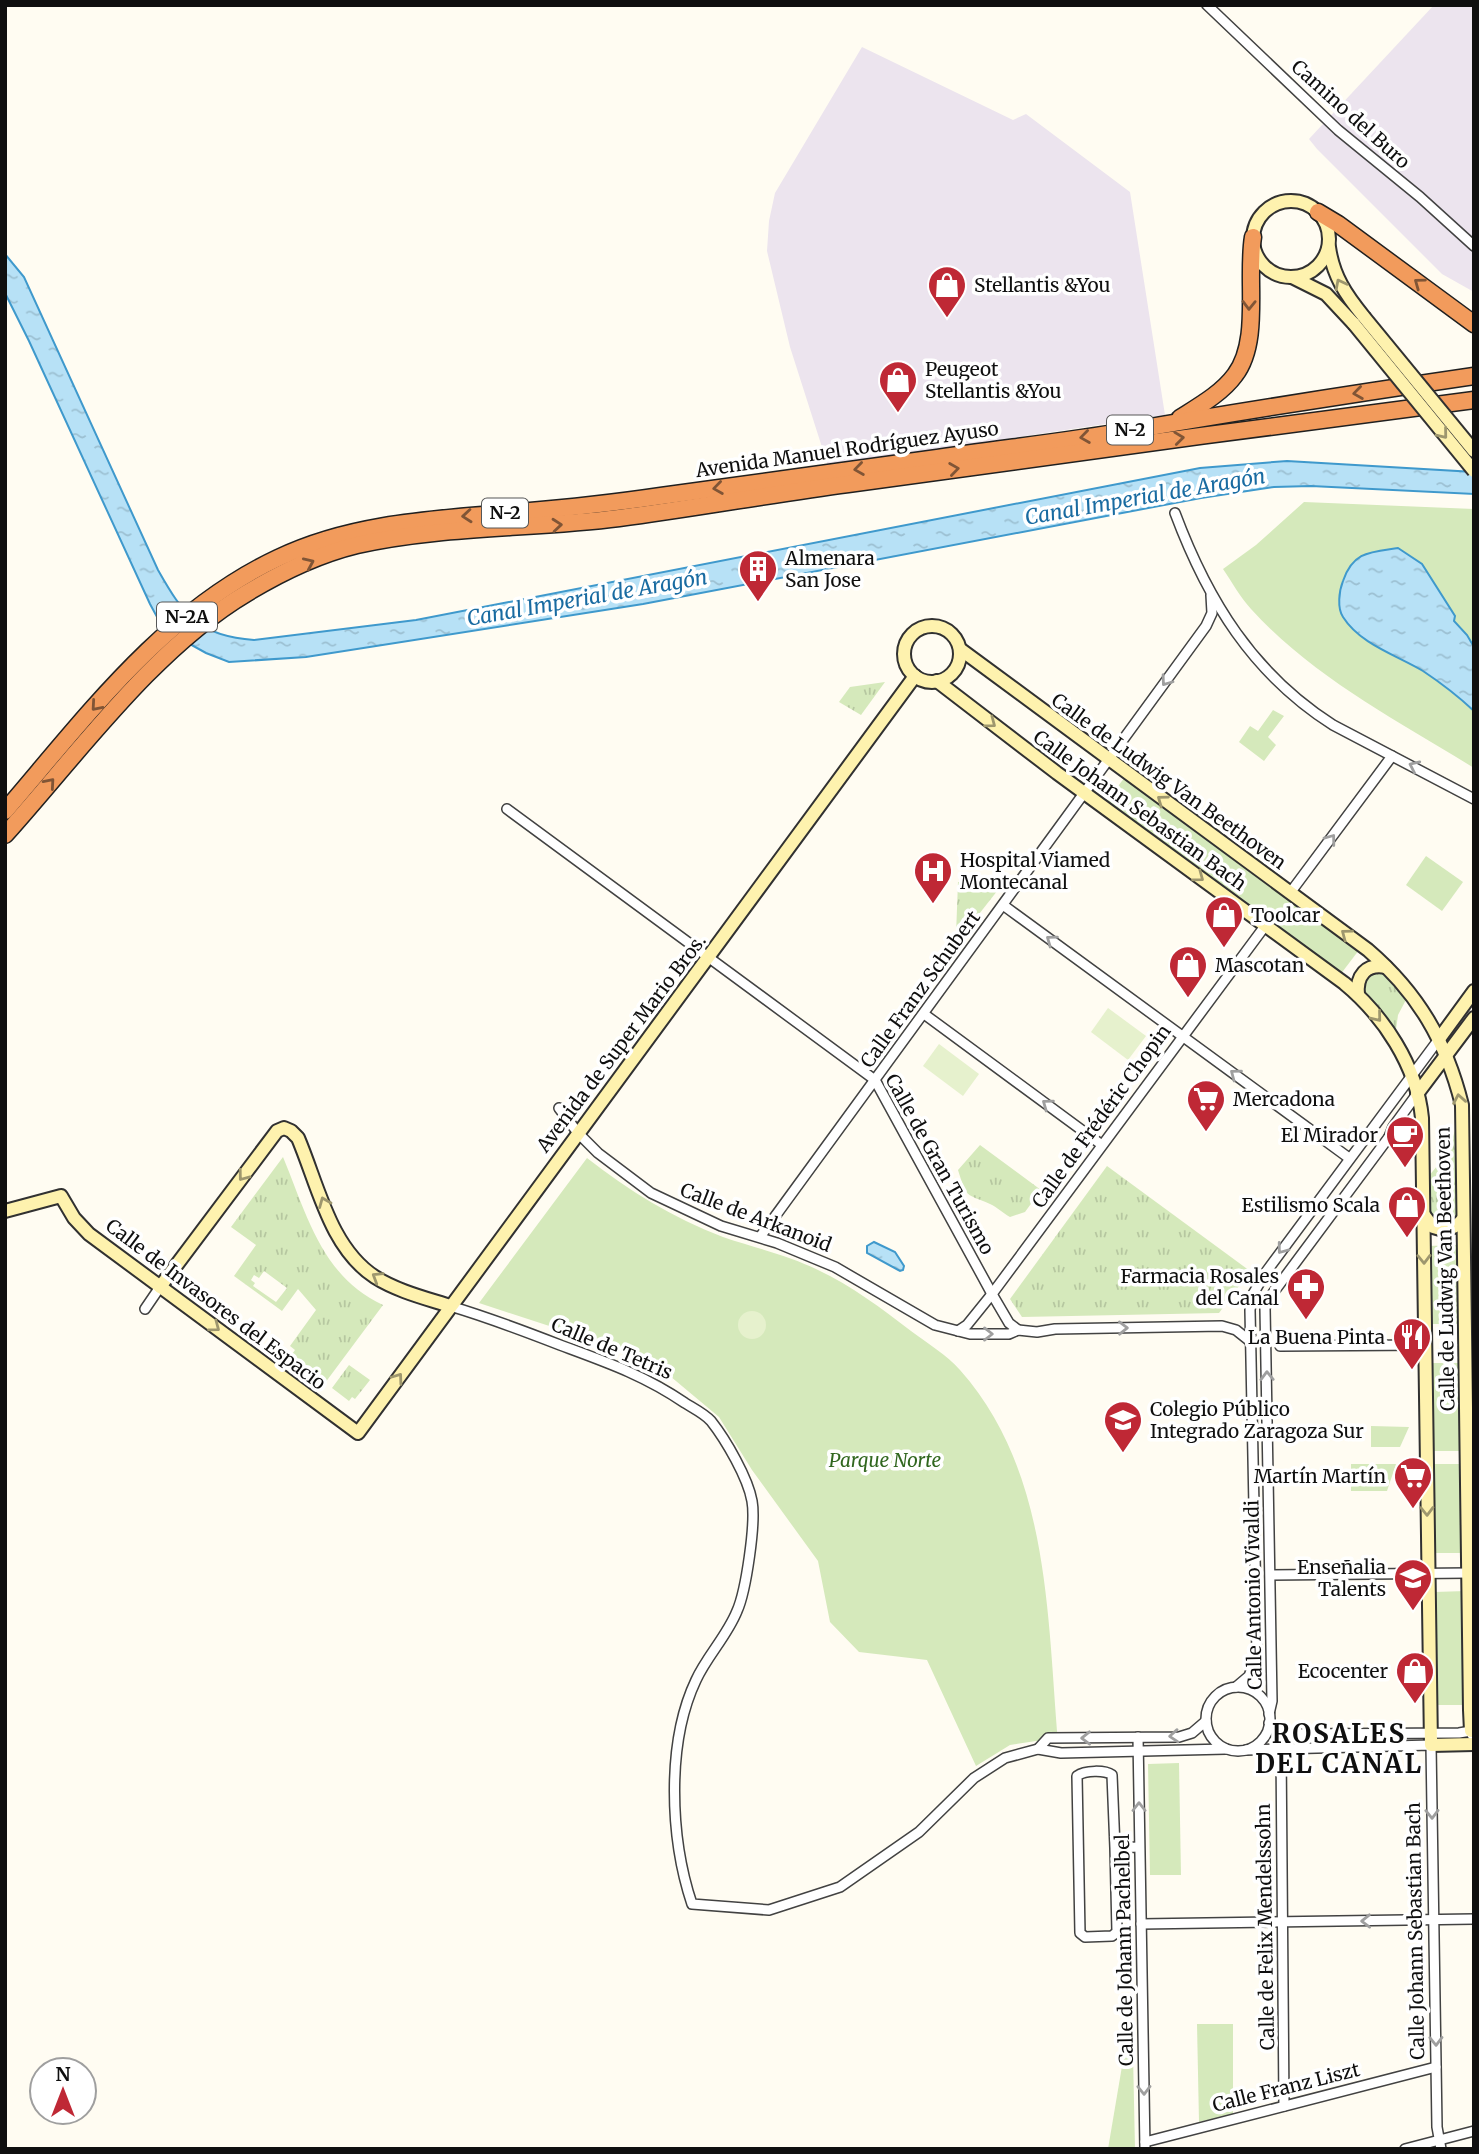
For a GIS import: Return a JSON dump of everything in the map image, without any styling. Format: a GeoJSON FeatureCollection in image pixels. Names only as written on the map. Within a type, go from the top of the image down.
{"type":"FeatureCollection","features":[{"type":"Feature","properties":{"kind":"highway"},"geometry":{"type":"LineString","coordinates":[[1318,212],[1474,324]]}},
{"type":"Feature","properties":{"kind":"highway"},"geometry":{"type":"LineString","coordinates":[[1174,422],[1226,385],[1242,364],[1249,336],[1253,237]]}},
{"type":"Feature","properties":{"kind":"highway","name":"Avenida Manuel Rodríguez Ayuso"},"geometry":{"type":"LineString","coordinates":[[234,581],[281,556],[326,539],[370,527],[415,520],[566,508],[660,496],[1127,431],[1474,376]]}},
{"type":"Feature","properties":{"kind":"highway","name":"Avenida Manuel Rodríguez Ayuso"},"geometry":{"type":"LineString","coordinates":[[5,835],[159,663],[218,612],[248,592],[326,555],[354,546],[387,540],[620,518],[856,483],[1474,400]]}},
{"type":"Feature","properties":{"kind":"highway","name":"N-2A"},"geometry":{"type":"LineString","coordinates":[[5,811],[141,655],[234,581]]}},
{"type":"Feature","properties":{"kind":"street","name":"Camino del Buro"},"geometry":{"type":"LineString","coordinates":[[1207,5],[1338,130],[1420,197],[1474,246]]}},
{"type":"Feature","properties":{"kind":"street"},"geometry":{"type":"LineString","coordinates":[[1474,450],[1359,321],[1326,294],[1291,277],[1280,275],[1261,263],[1256,255],[1253,237],[1260,217],[1277,204],[1299,202],[1318,212],[1329,233],[1329,245],[1338,280],[1359,321],[1474,471]]}},
{"type":"Feature","properties":{"kind":"street"},"geometry":{"type":"LineString","coordinates":[[1291,277],[1302,275],[1320,264],[1329,245]]}},
{"type":"Feature","properties":{"kind":"street"},"geometry":{"type":"LineString","coordinates":[[1175,513],[1211,595],[1231,628],[1271,676],[1314,712],[1343,731],[1474,799]]}},
{"type":"Feature","properties":{"kind":"street","name":"Calle Franz Schubert"},"geometry":{"type":"LineString","coordinates":[[760,1237],[1211,624],[1211,595]]}},
{"type":"Feature","properties":{"kind":"street"},"geometry":{"type":"LineString","coordinates":[[1211,624],[1231,628]]}},
{"type":"Feature","properties":{"kind":"street"},"geometry":{"type":"LineString","coordinates":[[929,626],[942,628],[954,636],[960,649],[955,670],[948,677],[937,681],[926,681],[915,676],[906,665],[906,642],[915,631],[929,626]]}},
{"type":"Feature","properties":{"kind":"street","name":"Calle de Ludwig Van Beethoven"},"geometry":{"type":"LineString","coordinates":[[960,649],[1108,761],[1368,950],[1416,1001],[1430,1021],[1446,1054],[1462,1105],[1463,1219],[1469,1342],[1469,1573],[1473,1739]]}},
{"type":"Feature","properties":{"kind":"street","name":"Avenida de Super Mario Bros."},"geometry":{"type":"LineString","coordinates":[[358,1433],[915,676]]}},
{"type":"Feature","properties":{"kind":"street","name":"Calle Johann Sebastian Bach"},"geometry":{"type":"LineString","coordinates":[[937,681],[1358,995],[1384,1024],[1417,1094],[1422,1144],[1436,2067],[1440,2144]]}},
{"type":"Feature","properties":{"kind":"street"},"geometry":{"type":"LineString","coordinates":[[1290,893],[1392,756]]}},
{"type":"Feature","properties":{"kind":"street","name":"Calle de Gran Turismo"},"geometry":{"type":"LineString","coordinates":[[507,808],[875,1080],[992,1294],[1009,1323],[1018,1330]]}},
{"type":"Feature","properties":{"kind":"street"},"geometry":{"type":"LineString","coordinates":[[1003,905],[1349,1158]]}},
{"type":"Feature","properties":{"kind":"street","name":"Calle de Frédéric Chopin"},"geometry":{"type":"LineString","coordinates":[[992,1294],[1265,926]]}},
{"type":"Feature","properties":{"kind":"street"},"geometry":{"type":"LineString","coordinates":[[1358,995],[1358,983],[1364,971],[1374,966],[1386,967]]}},
{"type":"Feature","properties":{"kind":"street"},"geometry":{"type":"LineString","coordinates":[[1236,1687],[1252,1670],[1257,1648],[1251,1342],[1251,1303],[1256,1286],[1474,991]]}},
{"type":"Feature","properties":{"kind":"street"},"geometry":{"type":"LineString","coordinates":[[924,1014],[1102,1145]]}},
{"type":"Feature","properties":{"kind":"street"},"geometry":{"type":"LineString","coordinates":[[1389,1137],[1393,1127],[1474,1017]]}},
{"type":"Feature","properties":{"kind":"street","name":"Calle de Arkanoid"},"geometry":{"type":"LineString","coordinates":[[559,1108],[598,1153],[651,1193],[695,1216],[760,1237],[835,1267],[935,1325],[970,1334],[1009,1334],[1018,1330]]}},
{"type":"Feature","properties":{"kind":"street","name":"Calle de Tetris"},"geometry":{"type":"LineString","coordinates":[[160,1287],[277,1131],[281,1128],[288,1129],[298,1139],[335,1229],[353,1258],[368,1272],[388,1284],[566,1347],[655,1383],[710,1420],[738,1466],[752,1502],[746,1576],[737,1612],[696,1680],[684,1718],[676,1764],[674,1807],[677,1844],[682,1874],[692,1903],[769,1910],[840,1887],[919,1832],[974,1778],[1005,1758],[1038,1749]]}},
{"type":"Feature","properties":{"kind":"street"},"geometry":{"type":"LineString","coordinates":[[1389,1137],[1406,1133],[1422,1144]]}},
{"type":"Feature","properties":{"kind":"street","name":"Calle Antonio Vivaldi"},"geometry":{"type":"LineString","coordinates":[[1269,1718],[1272,1701],[1271,1575],[1265,1308],[1277,1286],[1389,1137]]}},
{"type":"Feature","properties":{"kind":"street","name":"Calle de Invasores del Espacio"},"geometry":{"type":"LineString","coordinates":[[5,1211],[61,1196],[74,1218],[89,1234],[358,1433]]}},
{"type":"Feature","properties":{"kind":"street"},"geometry":{"type":"LineString","coordinates":[[1423,1214],[1433,1227],[1444,1230],[1456,1226],[1463,1219]]}},
{"type":"Feature","properties":{"kind":"street"},"geometry":{"type":"LineString","coordinates":[[145,1309],[160,1287]]}},
{"type":"Feature","properties":{"kind":"street"},"geometry":{"type":"LineString","coordinates":[[958,1331],[967,1325],[992,1294]]}},
{"type":"Feature","properties":{"kind":"street"},"geometry":{"type":"LineString","coordinates":[[1018,1330],[1037,1332],[1055,1329],[1222,1326],[1236,1330],[1251,1342]]}},
{"type":"Feature","properties":{"kind":"street"},"geometry":{"type":"LineString","coordinates":[[1280,1346],[1425,1345]]}},
{"type":"Feature","properties":{"kind":"street"},"geometry":{"type":"LineString","coordinates":[[1271,1575],[1469,1573]]}},
{"type":"Feature","properties":{"kind":"street"},"geometry":{"type":"LineString","coordinates":[[1226,1749],[1214,1741],[1206,1721],[1213,1698],[1236,1687],[1257,1694],[1263,1700],[1269,1718],[1294,1734],[1473,1739]]}},
{"type":"Feature","properties":{"kind":"street"},"geometry":{"type":"LineString","coordinates":[[1247,1750],[1259,1742],[1269,1718]]}},
{"type":"Feature","properties":{"kind":"street"},"geometry":{"type":"LineString","coordinates":[[1038,1749],[1048,1738],[1186,1736],[1206,1721]]}},
{"type":"Feature","properties":{"kind":"street","name":"Calle de Johann Pachelbel"},"geometry":{"type":"LineString","coordinates":[[1138,1737],[1145,2145]]}},
{"type":"Feature","properties":{"kind":"street"},"geometry":{"type":"LineString","coordinates":[[1038,1749],[1061,1753],[1247,1750],[1431,1739]]}},
{"type":"Feature","properties":{"kind":"street","name":"Calle de Felix Mendelssohn"},"geometry":{"type":"LineString","coordinates":[[1281,1748],[1284,2106]]}},
{"type":"Feature","properties":{"kind":"street"},"geometry":{"type":"LineString","coordinates":[[1108,1772],[1112,1775],[1115,1848],[1117,1932],[1112,1936],[1085,1937],[1080,1933],[1077,1776],[1081,1773],[1108,1772]]}},
{"type":"Feature","properties":{"kind":"street"},"geometry":{"type":"LineString","coordinates":[[1115,1848],[1139,1847]]}},
{"type":"Feature","properties":{"kind":"street"},"geometry":{"type":"LineString","coordinates":[[1141,1924],[1474,1919]]}},
{"type":"Feature","properties":{"kind":"street","name":"Calle Franz Liszt"},"geometry":{"type":"LineString","coordinates":[[1145,2145],[1436,2067]]}},
{"type":"Feature","properties":{"kind":"street"},"geometry":{"type":"LineString","coordinates":[[1405,2149],[1440,2144],[1474,2131]]}},
{"type":"Feature","properties":{"kind":"shaded area"},"geometry":{"type":"Polygon","coordinates":[[[1434,5],[1474,5],[1474,292],[1442,274],[1309,139],[1434,5]]]}},
{"type":"Feature","properties":{"kind":"shaded area"},"geometry":{"type":"Polygon","coordinates":[[[862,47],[1013,120],[1026,114],[1130,192],[1165,415],[828,466],[790,347],[767,251],[769,221],[775,193],[862,47]]]}},
{"type":"Feature","properties":{"kind":"green space"},"geometry":{"type":"Polygon","coordinates":[[[1304,502],[1474,509],[1474,768],[1356,696],[1301,656],[1251,609],[1223,569],[1256,545],[1304,502]]]}},
{"type":"Feature","properties":{"kind":"green space"},"geometry":{"type":"Polygon","coordinates":[[[885,682],[861,715],[839,702],[850,687],[885,682]]]}},
{"type":"Feature","properties":{"kind":"green space"},"geometry":{"type":"Polygon","coordinates":[[[1273,710],[1284,716],[1268,737],[1276,745],[1264,761],[1239,742],[1250,726],[1258,731],[1273,710]]]}},
{"type":"Feature","properties":{"kind":"green space"},"geometry":{"type":"Polygon","coordinates":[[[1125,777],[1359,950],[1340,975],[1106,802],[1125,777]]]}},
{"type":"Feature","properties":{"kind":"green space"},"geometry":{"type":"Polygon","coordinates":[[[1426,856],[1463,882],[1442,911],[1406,885],[1426,856]]]}},
{"type":"Feature","properties":{"kind":"green space"},"geometry":{"type":"Polygon","coordinates":[[[1005,881],[961,937],[956,935],[958,882],[1005,881]]]}},
{"type":"Feature","properties":{"kind":"green space"},"geometry":{"type":"Polygon","coordinates":[[[1381,970],[1408,996],[1398,1015],[1395,1037],[1364,996],[1362,978],[1381,970]]]}},
{"type":"Feature","properties":{"kind":"green space"},"geometry":{"type":"Polygon","coordinates":[[[1108,1008],[1146,1036],[1128,1060],[1091,1032],[1108,1008]]]}},
{"type":"Feature","properties":{"kind":"green space"},"geometry":{"type":"Polygon","coordinates":[[[939,1044],[979,1074],[963,1096],[923,1066],[939,1044]]]}},
{"type":"Feature","properties":{"kind":"green space"},"geometry":{"type":"Polygon","coordinates":[[[1458,1120],[1459,1215],[1443,1226],[1428,1218],[1426,1179],[1446,1152],[1458,1120]]]}},
{"type":"Feature","properties":{"kind":"green space"},"geometry":{"type":"Polygon","coordinates":[[[980,1145],[1041,1190],[1025,1212],[1010,1217],[965,1191],[958,1170],[980,1145]]]}},
{"type":"Feature","properties":{"kind":"green space"},"geometry":{"type":"Polygon","coordinates":[[[283,1157],[309,1222],[331,1261],[362,1293],[383,1305],[325,1383],[290,1357],[295,1350],[290,1346],[316,1310],[298,1289],[282,1311],[234,1276],[256,1245],[231,1227],[283,1157]],[[264,1271],[259,1278],[254,1275],[251,1280],[255,1283],[253,1286],[276,1302],[287,1288],[264,1271]]]}},
{"type":"Feature","properties":{"kind":"green space","name":"Parque Norte"},"geometry":{"type":"Polygon","coordinates":[[[587,1158],[619,1182],[687,1221],[723,1237],[795,1260],[843,1283],[937,1349],[960,1370],[990,1410],[1012,1453],[1028,1499],[1039,1546],[1046,1595],[1058,1742],[1036,1741],[1010,1745],[976,1766],[927,1660],[859,1652],[830,1622],[818,1561],[752,1470],[719,1417],[664,1371],[629,1352],[479,1303],[587,1158]]]}},
{"type":"Feature","properties":{"kind":"green space"},"geometry":{"type":"Polygon","coordinates":[[[1107,1166],[1250,1271],[1219,1313],[1022,1317],[1010,1299],[1107,1166]]]}},
{"type":"Feature","properties":{"kind":"green space"},"geometry":{"type":"Polygon","coordinates":[[[1460,1245],[1461,1324],[1428,1324],[1427,1246],[1460,1245]]]}},
{"type":"Feature","properties":{"kind":"green space"},"geometry":{"type":"Polygon","coordinates":[[[752,1311],[762,1315],[766,1325],[762,1335],[752,1339],[742,1335],[738,1325],[742,1315],[752,1311]]]}},
{"type":"Feature","properties":{"kind":"green space"},"geometry":{"type":"Polygon","coordinates":[[[1430,1363],[1463,1363],[1463,1451],[1431,1451],[1430,1363]]]}},
{"type":"Feature","properties":{"kind":"green space"},"geometry":{"type":"Polygon","coordinates":[[[349,1365],[370,1380],[355,1399],[352,1397],[349,1401],[332,1388],[349,1365]]]}},
{"type":"Feature","properties":{"kind":"green space"},"geometry":{"type":"Polygon","coordinates":[[[1371,1426],[1409,1427],[1400,1447],[1371,1447],[1371,1426]]]}},
{"type":"Feature","properties":{"kind":"green space"},"geometry":{"type":"Polygon","coordinates":[[[1351,1464],[1396,1464],[1387,1491],[1351,1491],[1351,1464]]]}},
{"type":"Feature","properties":{"kind":"green space"},"geometry":{"type":"Polygon","coordinates":[[[1430,1464],[1463,1464],[1465,1553],[1432,1553],[1430,1464]]]}},
{"type":"Feature","properties":{"kind":"green space"},"geometry":{"type":"Polygon","coordinates":[[[1466,1591],[1467,1705],[1435,1705],[1434,1592],[1466,1591]]]}},
{"type":"Feature","properties":{"kind":"green space"},"geometry":{"type":"Polygon","coordinates":[[[1179,1763],[1181,1875],[1150,1875],[1148,1764],[1179,1763]]]}},
{"type":"Feature","properties":{"kind":"green space"},"geometry":{"type":"Polygon","coordinates":[[[1132,2007],[1135,2149],[1108,2149],[1132,2007]]]}},
{"type":"Feature","properties":{"kind":"green space"},"geometry":{"type":"Polygon","coordinates":[[[1197,2024],[1233,2024],[1233,2114],[1199,2122],[1197,2024]]]}},
{"type":"Feature","properties":{"kind":"water","name":"Canal Imperial de Aragón"},"geometry":{"type":"Polygon","coordinates":[[[5,254],[24,277],[167,586],[195,621],[219,634],[235,638],[254,640],[416,620],[1200,468],[1287,461],[1474,472],[1474,494],[1311,486],[1274,487],[1201,498],[643,604],[306,657],[229,662],[177,637],[157,617],[5,293],[5,254]]]}},
{"type":"Feature","properties":{"kind":"water"},"geometry":{"type":"Polygon","coordinates":[[[1398,548],[1422,564],[1455,616],[1454,621],[1474,647],[1474,711],[1423,671],[1359,635],[1341,613],[1340,590],[1352,564],[1364,555],[1398,548]]]}},
{"type":"Feature","properties":{"kind":"water"},"geometry":{"type":"Polygon","coordinates":[[[874,1242],[895,1252],[904,1266],[903,1270],[900,1271],[867,1253],[867,1246],[874,1242]]]}},
{"type":"Feature","properties":{"kind":"place","name":"Stellantis &You"},"geometry":{"type":"Point","coordinates":[947,319]}},
{"type":"Feature","properties":{"kind":"place","name":"Peugeot Stellantis &You"},"geometry":{"type":"Point","coordinates":[898,414]}},
{"type":"Feature","properties":{"kind":"place","name":"Almenara San Jose"},"geometry":{"type":"Point","coordinates":[758,603]}},
{"type":"Feature","properties":{"kind":"place","name":"Hospital Viamed Montecanal"},"geometry":{"type":"Point","coordinates":[933,905]}},
{"type":"Feature","properties":{"kind":"place","name":"Toolcar"},"geometry":{"type":"Point","coordinates":[1224,949]}},
{"type":"Feature","properties":{"kind":"place","name":"Mascotan"},"geometry":{"type":"Point","coordinates":[1188,999]}},
{"type":"Feature","properties":{"kind":"place","name":"Mercadona"},"geometry":{"type":"Point","coordinates":[1206,1133]}},
{"type":"Feature","properties":{"kind":"place","name":"El Mirador"},"geometry":{"type":"Point","coordinates":[1405,1169]}},
{"type":"Feature","properties":{"kind":"place","name":"Estilismo Scala"},"geometry":{"type":"Point","coordinates":[1407,1239]}},
{"type":"Feature","properties":{"kind":"place","name":"Farmacia Rosales del Canal"},"geometry":{"type":"Point","coordinates":[1306,1321]}},
{"type":"Feature","properties":{"kind":"place","name":"La Buena Pinta"},"geometry":{"type":"Point","coordinates":[1412,1371]}},
{"type":"Feature","properties":{"kind":"place","name":"Colegio Público Integrado Zaragoza Sur"},"geometry":{"type":"Point","coordinates":[1123,1454]}},
{"type":"Feature","properties":{"kind":"place","name":"Martín Martín"},"geometry":{"type":"Point","coordinates":[1413,1510]}},
{"type":"Feature","properties":{"kind":"place","name":"Enseñalia Talents"},"geometry":{"type":"Point","coordinates":[1413,1612]}},
{"type":"Feature","properties":{"kind":"place","name":"Ecocenter"},"geometry":{"type":"Point","coordinates":[1415,1705]}},
{"type":"Feature","properties":{"kind":"district","name":"ROSALES DEL CANAL"},"geometry":{"type":"Point","coordinates":[1339,1749]}}]}
